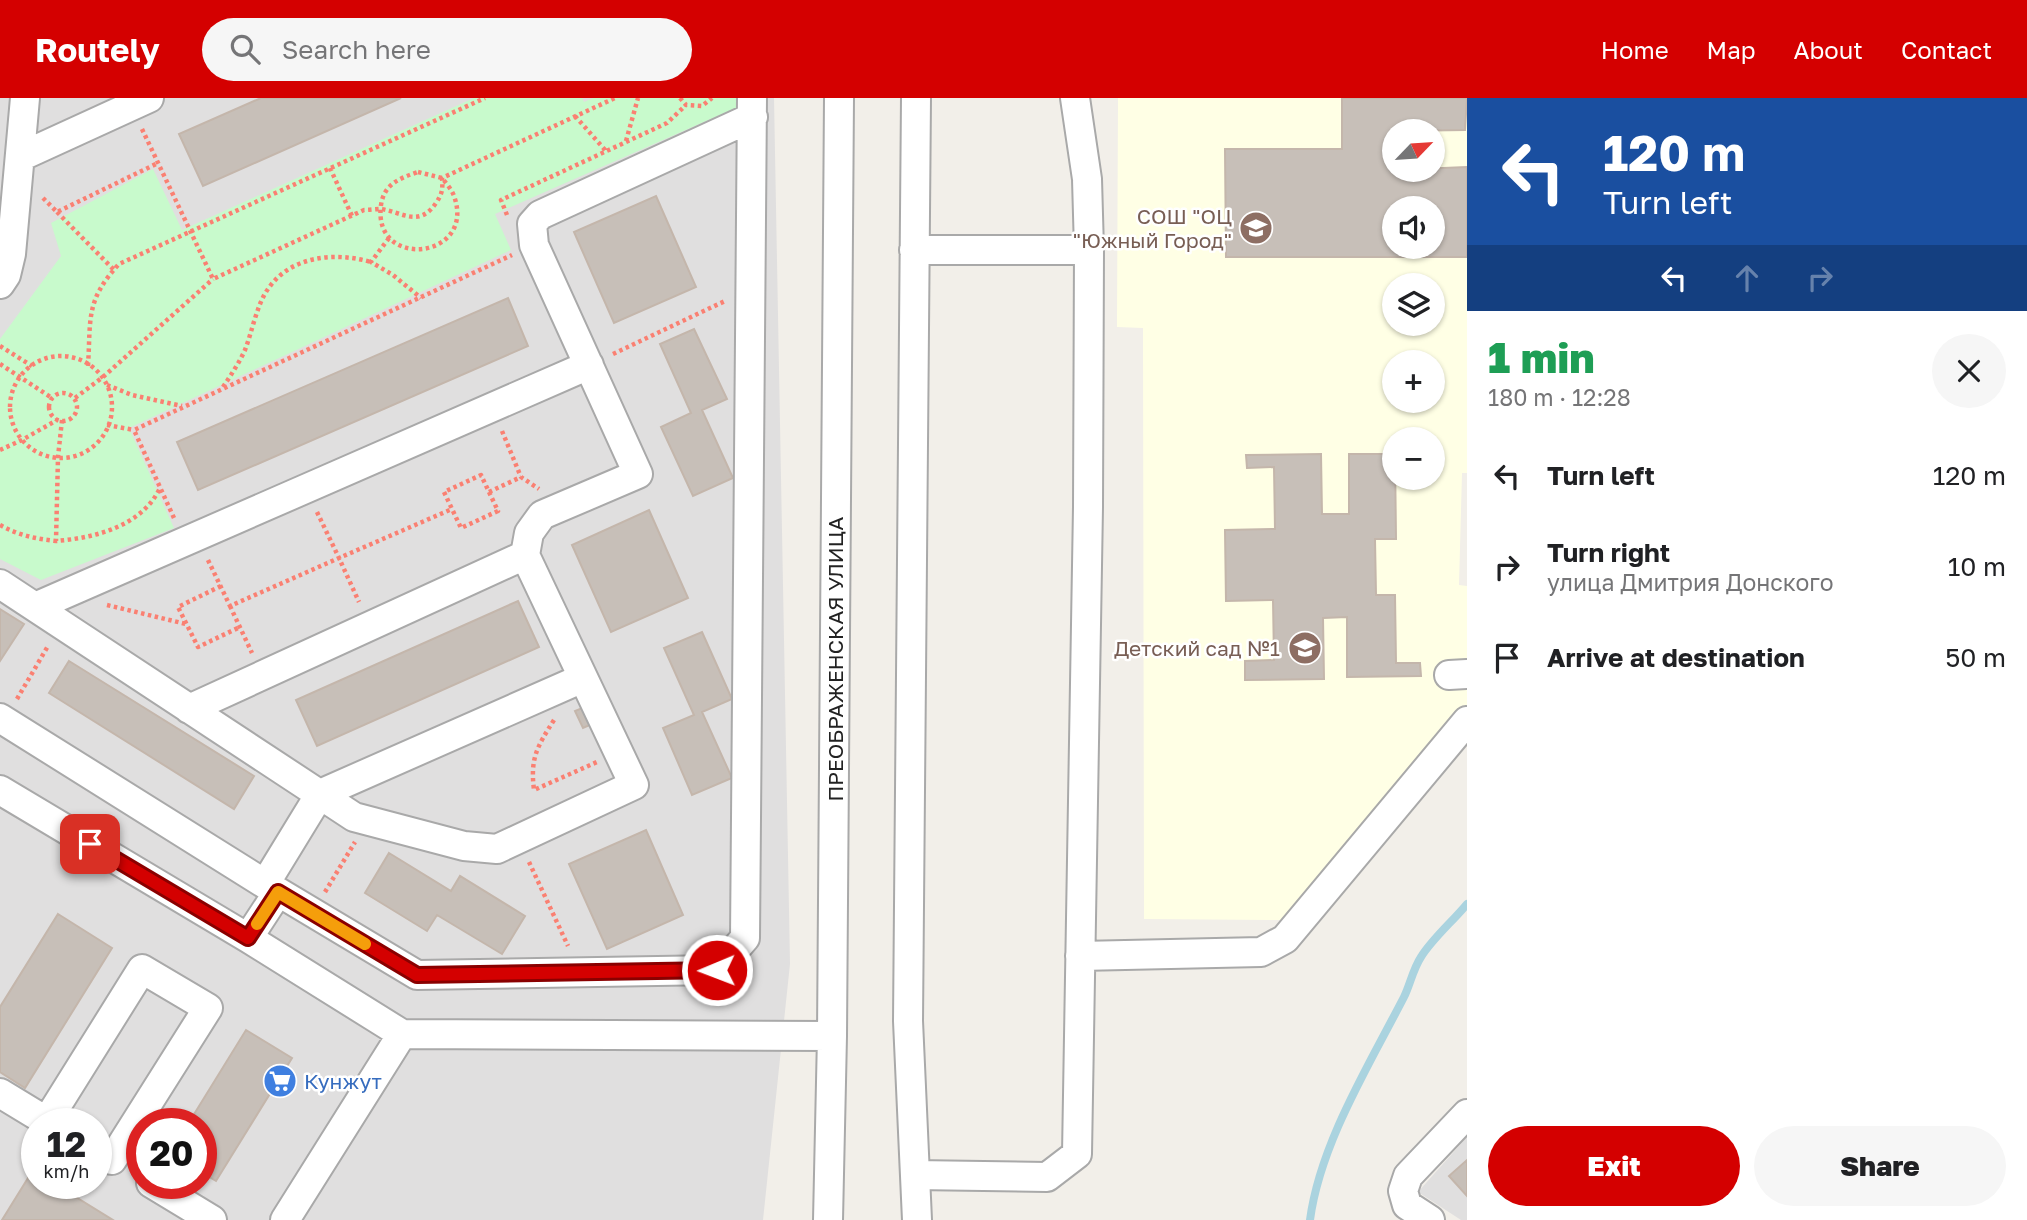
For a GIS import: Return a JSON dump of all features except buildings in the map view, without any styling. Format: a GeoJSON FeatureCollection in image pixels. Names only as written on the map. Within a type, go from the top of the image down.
{"type":"FeatureCollection","features":[{"type":"Feature","properties":{"kind":"street"},"geometry":{"type":"LineString","coordinates":[[0,284],[6,275],[11,254],[25,98]]}},
{"type":"Feature","properties":{"kind":"street","name":"ПРЕОБРАЖЕНСКАЯ УЛИЦА"},"geometry":{"type":"LineString","coordinates":[[828,1220],[832,1036],[839,98]]}},
{"type":"Feature","properties":{"kind":"street"},"geometry":{"type":"LineString","coordinates":[[916,98],[908,1021],[917,1220]]}},
{"type":"Feature","properties":{"kind":"street"},"geometry":{"type":"LineString","coordinates":[[915,1175],[1047,1177],[1077,1154],[1089,250],[1087,179],[1075,98]]}},
{"type":"Feature","properties":{"kind":"street"},"geometry":{"type":"LineString","coordinates":[[19,165],[140,102]]}},
{"type":"Feature","properties":{"kind":"street"},"geometry":{"type":"LineString","coordinates":[[0,584],[354,817],[464,846],[497,849],[634,785],[618,752],[574,682],[525,555],[529,533],[542,515],[638,474],[534,245],[532,224],[540,215],[752,108],[745,938],[717,970],[417,975],[271,888],[2,720]]}},
{"type":"Feature","properties":{"kind":"street"},"geometry":{"type":"LineString","coordinates":[[914,250],[1089,250]]}},
{"type":"Feature","properties":{"kind":"street"},"geometry":{"type":"LineString","coordinates":[[35,607],[589,365]]}},
{"type":"Feature","properties":{"kind":"street"},"geometry":{"type":"LineString","coordinates":[[189,709],[525,555]]}},
{"type":"Feature","properties":{"kind":"street"},"geometry":{"type":"LineString","coordinates":[[248,938],[320,794],[574,682]]}},
{"type":"Feature","properties":{"kind":"street"},"geometry":{"type":"LineString","coordinates":[[1080,956],[1261,952],[1285,939],[1467,721]]}},
{"type":"Feature","properties":{"kind":"street"},"geometry":{"type":"LineString","coordinates":[[0,790],[248,938],[402,1034],[832,1036]]}},
{"type":"Feature","properties":{"kind":"street"},"geometry":{"type":"LineString","coordinates":[[58,1108],[142,969],[208,1008],[112,1144]]}},
{"type":"Feature","properties":{"kind":"street"},"geometry":{"type":"LineString","coordinates":[[285,1220],[402,1034]]}},
{"type":"Feature","properties":{"kind":"street"},"geometry":{"type":"LineString","coordinates":[[0,1093],[25,1108]]}},
{"type":"Feature","properties":{"kind":"street"},"geometry":{"type":"LineString","coordinates":[[1430,1220],[1407,1205],[1403,1191],[1408,1176],[1467,1114]]}},
{"type":"Feature","properties":{"kind":"street"},"geometry":{"type":"LineString","coordinates":[[177,1199],[212,1220]]}},
{"type":"Feature","properties":{"kind":"path"},"geometry":{"type":"LineString","coordinates":[[88,366],[91,310],[102,283],[119,264],[485,98]]}},
{"type":"Feature","properties":{"kind":"path"},"geometry":{"type":"LineString","coordinates":[[442,178],[454,195],[458,217],[449,237],[430,249],[408,249],[389,238],[380,217],[381,209],[383,195],[397,179],[418,172],[442,178],[615,98]]}},
{"type":"Feature","properties":{"kind":"path"},"geometry":{"type":"LineString","coordinates":[[626,142],[638,98]]}},
{"type":"Feature","properties":{"kind":"path"},"geometry":{"type":"LineString","coordinates":[[680,98],[687,105],[702,106],[712,98]]}},
{"type":"Feature","properties":{"kind":"path"},"geometry":{"type":"LineString","coordinates":[[140,102],[158,163],[213,279]]}},
{"type":"Feature","properties":{"kind":"path"},"geometry":{"type":"LineString","coordinates":[[575,116],[606,151]]}},
{"type":"Feature","properties":{"kind":"path"},"geometry":{"type":"LineString","coordinates":[[57,212],[158,163]]}},
{"type":"Feature","properties":{"kind":"path"},"geometry":{"type":"LineString","coordinates":[[19,165],[57,212],[114,270]]}},
{"type":"Feature","properties":{"kind":"path"},"geometry":{"type":"LineString","coordinates":[[330,168],[352,216]]}},
{"type":"Feature","properties":{"kind":"path"},"geometry":{"type":"LineString","coordinates":[[75,398],[103,377],[213,279],[365,210],[381,209],[399,216],[417,218],[432,209],[443,192],[442,178]]}},
{"type":"Feature","properties":{"kind":"path"},"geometry":{"type":"LineString","coordinates":[[371,262],[389,238]]}},
{"type":"Feature","properties":{"kind":"path"},"geometry":{"type":"LineString","coordinates":[[107,425],[134,430],[523,251]]}},
{"type":"Feature","properties":{"kind":"path"},"geometry":{"type":"LineString","coordinates":[[222,390],[244,351],[267,289],[285,271],[305,261],[349,256],[371,262],[393,275],[421,298]]}},
{"type":"Feature","properties":{"kind":"path"},"geometry":{"type":"LineString","coordinates":[[589,365],[751,289]]}},
{"type":"Feature","properties":{"kind":"path"},"geometry":{"type":"LineString","coordinates":[[0,346],[32,366]]}},
{"type":"Feature","properties":{"kind":"path"},"geometry":{"type":"LineString","coordinates":[[45,357],[78,358],[88,366],[103,377],[113,408],[103,438],[76,457],[44,457],[18,438],[8,406],[19,376],[45,357]]}},
{"type":"Feature","properties":{"kind":"path"},"geometry":{"type":"LineString","coordinates":[[0,364],[52,398]]}},
{"type":"Feature","properties":{"kind":"path"},"geometry":{"type":"LineString","coordinates":[[106,385],[169,405],[186,406]]}},
{"type":"Feature","properties":{"kind":"path"},"geometry":{"type":"LineString","coordinates":[[60,420],[49,410],[52,398],[63,392],[75,398]]}},
{"type":"Feature","properties":{"kind":"path"},"geometry":{"type":"LineString","coordinates":[[0,450],[60,420],[69,420],[77,410],[75,398]]}},
{"type":"Feature","properties":{"kind":"path"},"geometry":{"type":"LineString","coordinates":[[492,408],[521,477],[564,505]]}},
{"type":"Feature","properties":{"kind":"path"},"geometry":{"type":"LineString","coordinates":[[56,541],[60,420]]}},
{"type":"Feature","properties":{"kind":"path"},"geometry":{"type":"LineString","coordinates":[[134,430],[160,488],[220,586],[262,676]]}},
{"type":"Feature","properties":{"kind":"path"},"geometry":{"type":"LineString","coordinates":[[481,475],[489,492],[498,511],[461,528],[444,492],[481,475]]}},
{"type":"Feature","properties":{"kind":"path"},"geometry":{"type":"LineString","coordinates":[[489,492],[521,477]]}},
{"type":"Feature","properties":{"kind":"path"},"geometry":{"type":"LineString","coordinates":[[0,525],[26,536],[56,541],[86,539],[137,517],[154,500],[160,488]]}},
{"type":"Feature","properties":{"kind":"path"},"geometry":{"type":"LineString","coordinates":[[307,489],[370,626]]}},
{"type":"Feature","properties":{"kind":"path"},"geometry":{"type":"LineString","coordinates":[[230,606],[452,509]]}},
{"type":"Feature","properties":{"kind":"path"},"geometry":{"type":"LineString","coordinates":[[220,586],[178,607],[198,648],[240,627]]}},
{"type":"Feature","properties":{"kind":"path"},"geometry":{"type":"LineString","coordinates":[[106,604],[187,624]]}},
{"type":"Feature","properties":{"kind":"path"},"geometry":{"type":"LineString","coordinates":[[2,720],[61,625]]}},
{"type":"Feature","properties":{"kind":"path"},"geometry":{"type":"LineString","coordinates":[[574,682],[537,750],[531,769],[534,790],[618,752]]}},
{"type":"Feature","properties":{"kind":"path"},"geometry":{"type":"LineString","coordinates":[[312,912],[369,821]]}},
{"type":"Feature","properties":{"kind":"path"},"geometry":{"type":"LineString","coordinates":[[518,839],[580,972]]}},
{"type":"Feature","properties":{"kind":"shaded area"},"geometry":{"type":"Polygon","coordinates":[[[0,98],[774,98],[790,964],[763,1220],[0,1220],[0,98]]]}},
{"type":"Feature","properties":{"kind":"shaded area","name":"Детский сад №1"},"geometry":{"type":"Polygon","coordinates":[[[1118,98],[1467,98],[1467,473],[1462,473],[1459,585],[1467,586],[1467,710],[1285,920],[1144,919],[1143,328],[1117,327],[1118,98]]]}},
{"type":"Feature","properties":{"kind":"shaded area"},"geometry":{"type":"Polygon","coordinates":[[[1467,1137],[1467,1220],[1461,1220],[1418,1192],[1467,1137]]]}},
{"type":"Feature","properties":{"kind":"green space"},"geometry":{"type":"Polygon","coordinates":[[[474,98],[582,98],[584,102],[593,98],[746,98],[747,103],[495,214],[511,250],[129,428],[174,528],[41,580],[0,559],[0,339],[61,256],[51,223],[153,169],[182,230],[474,98]]]}},
{"type":"Feature","properties":{"kind":"waterway"},"geometry":{"type":"LineString","coordinates":[[1310,1220],[1315,1191],[1335,1134],[1404,997],[1418,962],[1467,904]]}},
{"type":"Feature","properties":{"kind":"slow traffic"},"geometry":{"type":"LineString","coordinates":[[257,924],[278,892],[365,944]]}},
{"type":"Feature","properties":{"kind":"place","name":"СОШ \"ОЦ \"Южный Город\""},"geometry":{"type":"Point","coordinates":[1256,228]}},
{"type":"Feature","properties":{"kind":"place","name":"Детский сад №1"},"geometry":{"type":"Point","coordinates":[1305,648]}},
{"type":"Feature","properties":{"kind":"place","name":"Кунжут"},"geometry":{"type":"Point","coordinates":[280,1081]}},
{"type":"Feature","properties":{"kind":"route"},"geometry":{"type":"LineString","coordinates":[[90,844],[248,938],[278,892],[417,975],[717,970]]}}]}
